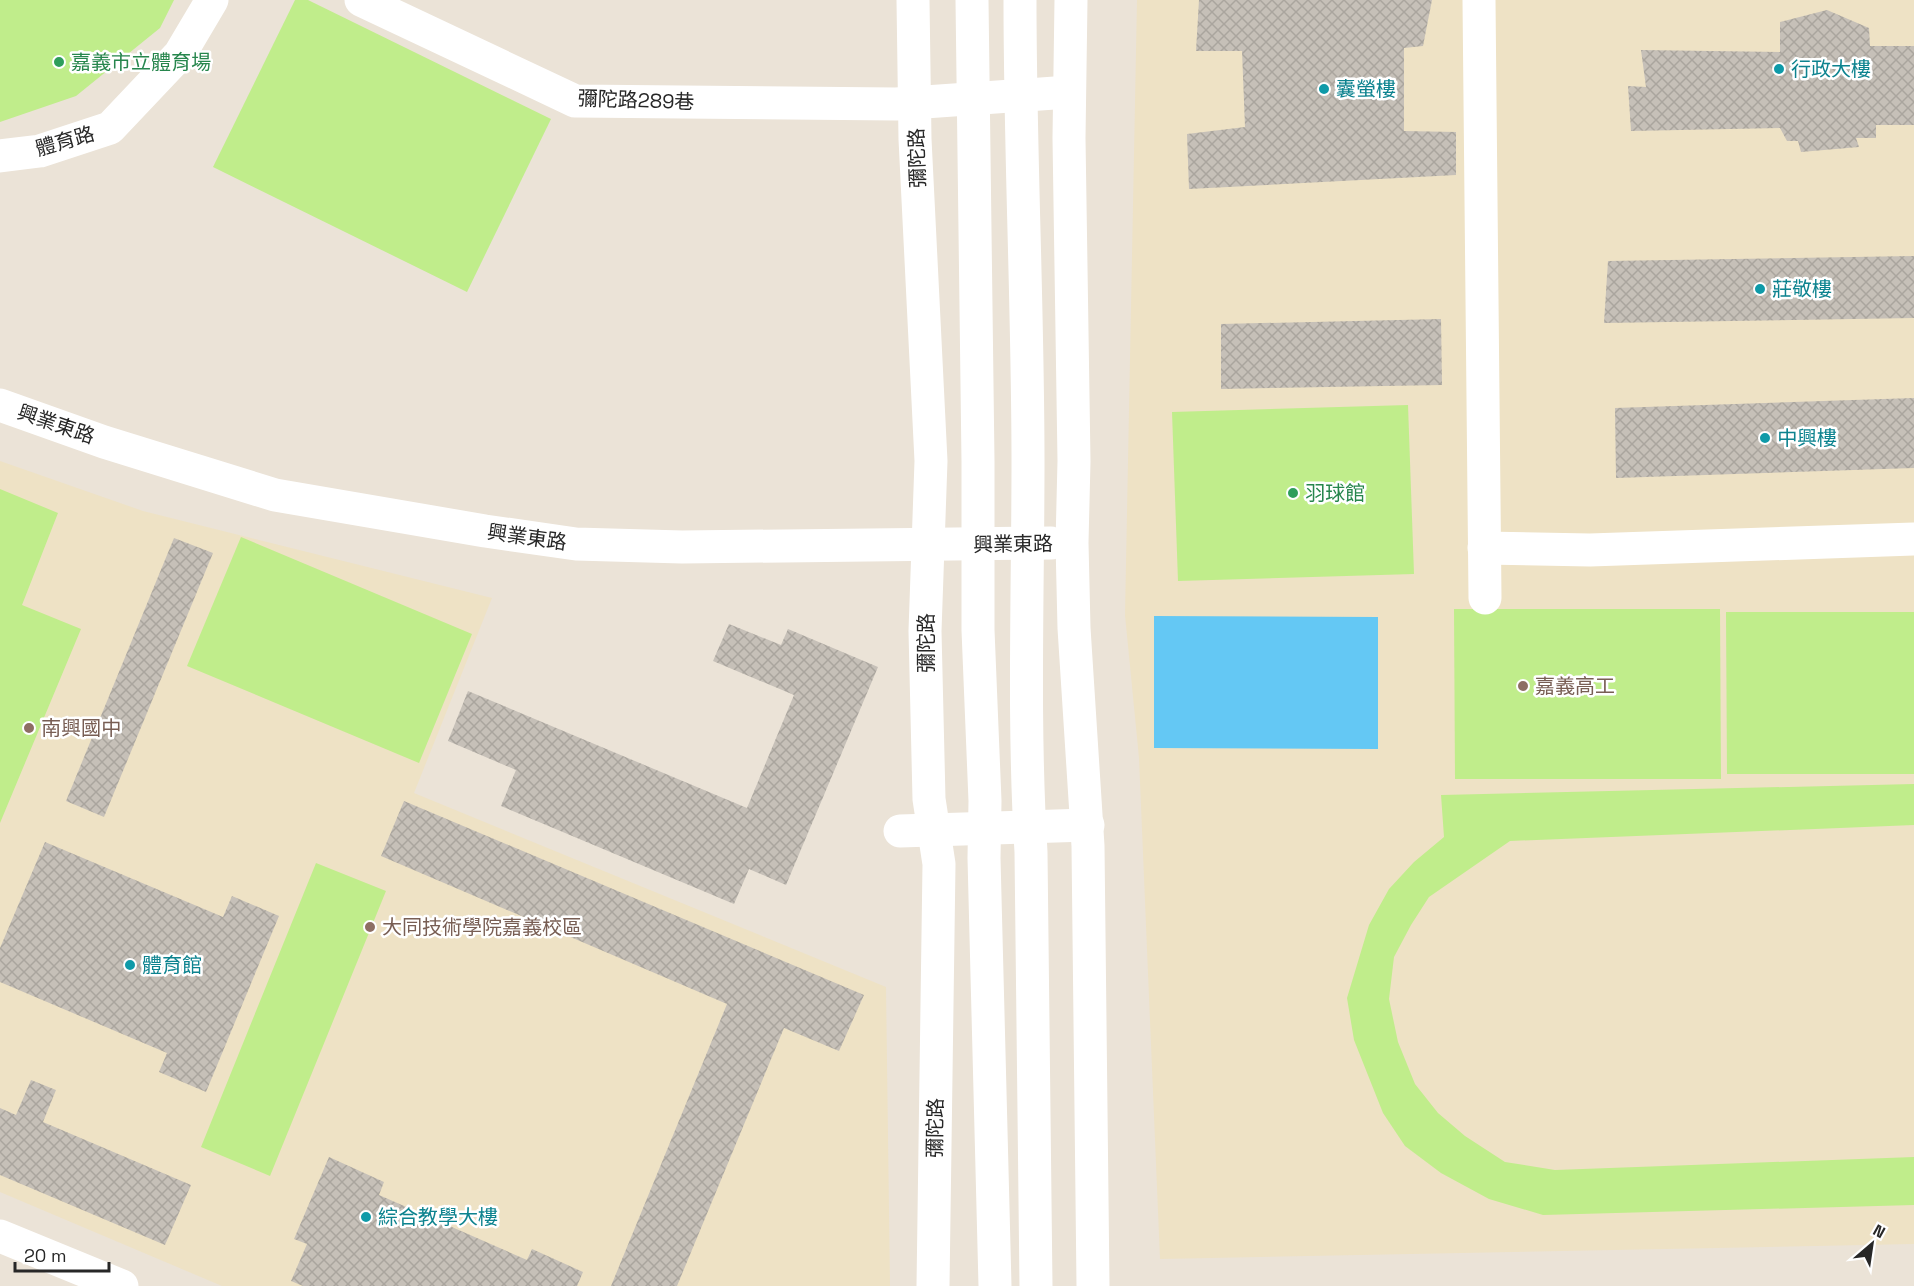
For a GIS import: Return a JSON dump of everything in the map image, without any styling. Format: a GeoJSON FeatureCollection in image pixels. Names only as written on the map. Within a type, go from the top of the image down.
{"type":"FeatureCollection","features":[{"type":"Feature","properties":{"kind":"street","name":"體育路"},"geometry":{"type":"LineString","coordinates":[[0,156],[40,150],[110,128],[180,54],[212,0]]}},
{"type":"Feature","properties":{"kind":"street","name":"彌陀路289巷"},"geometry":{"type":"LineString","coordinates":[[361,0],[575,101],[905,103],[1069,92]]}},
{"type":"Feature","properties":{"kind":"street","name":"彌陀路"},"geometry":{"type":"LineString","coordinates":[[914,0],[905,103],[931,461],[925,631],[929,799],[939,864],[933,1286]]}},
{"type":"Feature","properties":{"kind":"street"},"geometry":{"type":"LineString","coordinates":[[972,0],[978,630],[985,801],[995,1286]]}},
{"type":"Feature","properties":{"kind":"street"},"geometry":{"type":"LineString","coordinates":[[1020,0],[1028,461],[1026,629],[1036,1286]]}},
{"type":"Feature","properties":{"kind":"street"},"geometry":{"type":"LineString","coordinates":[[1071,0],[1069,92],[1074,461],[1072,543],[1074,628],[1088,825],[1093,1286]]}},
{"type":"Feature","properties":{"kind":"street"},"geometry":{"type":"LineString","coordinates":[[1479,0],[1485,598]]}},
{"type":"Feature","properties":{"kind":"street","name":"興業東路"},"geometry":{"type":"LineString","coordinates":[[0,405],[104,442],[274,495],[576,544],[670,547],[1072,543]]}},
{"type":"Feature","properties":{"kind":"street"},"geometry":{"type":"LineString","coordinates":[[1484,548],[1590,550],[1914,539]]}},
{"type":"Feature","properties":{"kind":"street"},"geometry":{"type":"LineString","coordinates":[[900,831],[1088,825]]}},
{"type":"Feature","properties":{"kind":"street"},"geometry":{"type":"LineString","coordinates":[[0,1236],[122,1286]]}},
{"type":"Feature","properties":{"kind":"shaded area","name":"嘉義高工"},"geometry":{"type":"Polygon","coordinates":[[[1137,0],[1914,0],[1914,1244],[1160,1259],[1139,758],[1125,615],[1137,0]]]}},
{"type":"Feature","properties":{"kind":"shaded area","name":"大同技術學院嘉義校區"},"geometry":{"type":"Polygon","coordinates":[[[0,461],[143,511],[492,598],[414,793],[886,987],[890,1286],[222,1286],[0,1192],[0,461]]]}},
{"type":"Feature","properties":{"kind":"green space","name":"嘉義市立體育場"},"geometry":{"type":"Polygon","coordinates":[[[0,0],[174,0],[160,28],[76,96],[0,122],[0,0]]]}},
{"type":"Feature","properties":{"kind":"green space"},"geometry":{"type":"Polygon","coordinates":[[[295,0],[308,0],[551,119],[467,292],[213,167],[295,0]]]}},
{"type":"Feature","properties":{"kind":"green space","name":"羽球館"},"geometry":{"type":"Polygon","coordinates":[[[1408,405],[1414,574],[1178,581],[1172,412],[1408,405]]]}},
{"type":"Feature","properties":{"kind":"green space"},"geometry":{"type":"Polygon","coordinates":[[[0,489],[58,513],[22,605],[81,629],[0,823],[0,489]]]}},
{"type":"Feature","properties":{"kind":"green space"},"geometry":{"type":"Polygon","coordinates":[[[241,537],[472,634],[419,763],[187,666],[241,537]]]}},
{"type":"Feature","properties":{"kind":"green space"},"geometry":{"type":"Polygon","coordinates":[[[1454,609],[1720,609],[1721,779],[1455,779],[1454,609]]]}},
{"type":"Feature","properties":{"kind":"green space"},"geometry":{"type":"Polygon","coordinates":[[[1726,612],[1914,612],[1914,774],[1727,774],[1726,612]]]}},
{"type":"Feature","properties":{"kind":"green space"},"geometry":{"type":"Polygon","coordinates":[[[1914,784],[1914,825],[1510,841],[1429,897],[1394,957],[1389,999],[1398,1042],[1415,1084],[1438,1113],[1465,1136],[1505,1162],[1555,1170],[1914,1157],[1914,1205],[1543,1215],[1489,1199],[1441,1173],[1405,1146],[1383,1113],[1354,1040],[1347,998],[1369,925],[1389,889],[1414,862],[1444,837],[1441,795],[1914,784]]]}},
{"type":"Feature","properties":{"kind":"green space"},"geometry":{"type":"Polygon","coordinates":[[[316,863],[386,891],[270,1176],[201,1147],[316,863]]]}},
{"type":"Feature","properties":{"kind":"water"},"geometry":{"type":"Polygon","coordinates":[[[1154,616],[1378,617],[1378,749],[1154,748],[1154,616]]]}},
{"type":"Feature","properties":{"kind":"building","name":"囊螢樓"},"geometry":{"type":"Polygon","coordinates":[[[1199,0],[1432,0],[1423,46],[1404,48],[1404,131],[1456,132],[1456,175],[1189,189],[1187,134],[1245,127],[1242,51],[1196,51],[1199,0]]]}},
{"type":"Feature","properties":{"kind":"building","name":"行政大樓"},"geometry":{"type":"Polygon","coordinates":[[[1827,10],[1869,28],[1870,46],[1914,46],[1914,125],[1876,125],[1876,138],[1856,138],[1859,147],[1801,152],[1798,141],[1787,141],[1780,128],[1631,131],[1628,86],[1646,87],[1641,50],[1780,52],[1780,22],[1827,10]]]}},
{"type":"Feature","properties":{"kind":"building","name":"莊敬樓"},"geometry":{"type":"Polygon","coordinates":[[[1914,256],[1914,318],[1604,323],[1608,261],[1914,256]]]}},
{"type":"Feature","properties":{"kind":"building"},"geometry":{"type":"Polygon","coordinates":[[[1441,319],[1442,385],[1221,389],[1221,324],[1441,319]]]}},
{"type":"Feature","properties":{"kind":"building","name":"中興樓"},"geometry":{"type":"Polygon","coordinates":[[[1914,398],[1914,468],[1616,478],[1615,408],[1914,398]]]}},
{"type":"Feature","properties":{"kind":"building"},"geometry":{"type":"Polygon","coordinates":[[[174,538],[213,553],[104,817],[66,801],[174,538]]]}},
{"type":"Feature","properties":{"kind":"building"},"geometry":{"type":"Polygon","coordinates":[[[729,624],[781,645],[788,629],[878,667],[786,885],[749,869],[734,904],[501,806],[516,770],[448,741],[468,691],[747,808],[794,695],[713,661],[729,624]]]}},
{"type":"Feature","properties":{"kind":"building"},"geometry":{"type":"Polygon","coordinates":[[[404,801],[864,995],[839,1051],[784,1028],[677,1286],[611,1286],[727,1004],[381,856],[404,801]]]}},
{"type":"Feature","properties":{"kind":"building","name":"體育館"},"geometry":{"type":"Polygon","coordinates":[[[45,842],[223,917],[232,896],[279,916],[206,1092],[159,1072],[167,1053],[0,982],[0,948],[45,842]]]}},
{"type":"Feature","properties":{"kind":"building"},"geometry":{"type":"Polygon","coordinates":[[[31,1080],[56,1090],[43,1122],[191,1185],[165,1245],[0,1175],[0,1108],[16,1115],[31,1080]]]}},
{"type":"Feature","properties":{"kind":"building","name":"綜合教學大樓"},"geometry":{"type":"Polygon","coordinates":[[[329,1157],[384,1182],[379,1195],[527,1260],[532,1249],[583,1272],[577,1286],[303,1286],[291,1281],[307,1244],[294,1239],[329,1157]]]}},
{"type":"Feature","properties":{"kind":"place","name":"嘉義市立體育場"},"geometry":{"type":"Point","coordinates":[59,62]}},
{"type":"Feature","properties":{"kind":"place","name":"行政大樓"},"geometry":{"type":"Point","coordinates":[1779,69]}},
{"type":"Feature","properties":{"kind":"place","name":"囊螢樓"},"geometry":{"type":"Point","coordinates":[1324,89]}},
{"type":"Feature","properties":{"kind":"place","name":"莊敬樓"},"geometry":{"type":"Point","coordinates":[1760,289]}},
{"type":"Feature","properties":{"kind":"place","name":"中興樓"},"geometry":{"type":"Point","coordinates":[1765,438]}},
{"type":"Feature","properties":{"kind":"place","name":"羽球館"},"geometry":{"type":"Point","coordinates":[1293,493]}},
{"type":"Feature","properties":{"kind":"place","name":"嘉義高工"},"geometry":{"type":"Point","coordinates":[1523,686]}},
{"type":"Feature","properties":{"kind":"place","name":"南興國中"},"geometry":{"type":"Point","coordinates":[29,728]}},
{"type":"Feature","properties":{"kind":"place","name":"大同技術學院嘉義校區"},"geometry":{"type":"Point","coordinates":[370,927]}},
{"type":"Feature","properties":{"kind":"place","name":"體育館"},"geometry":{"type":"Point","coordinates":[130,965]}},
{"type":"Feature","properties":{"kind":"place","name":"綜合教學大樓"},"geometry":{"type":"Point","coordinates":[366,1217]}}]}
